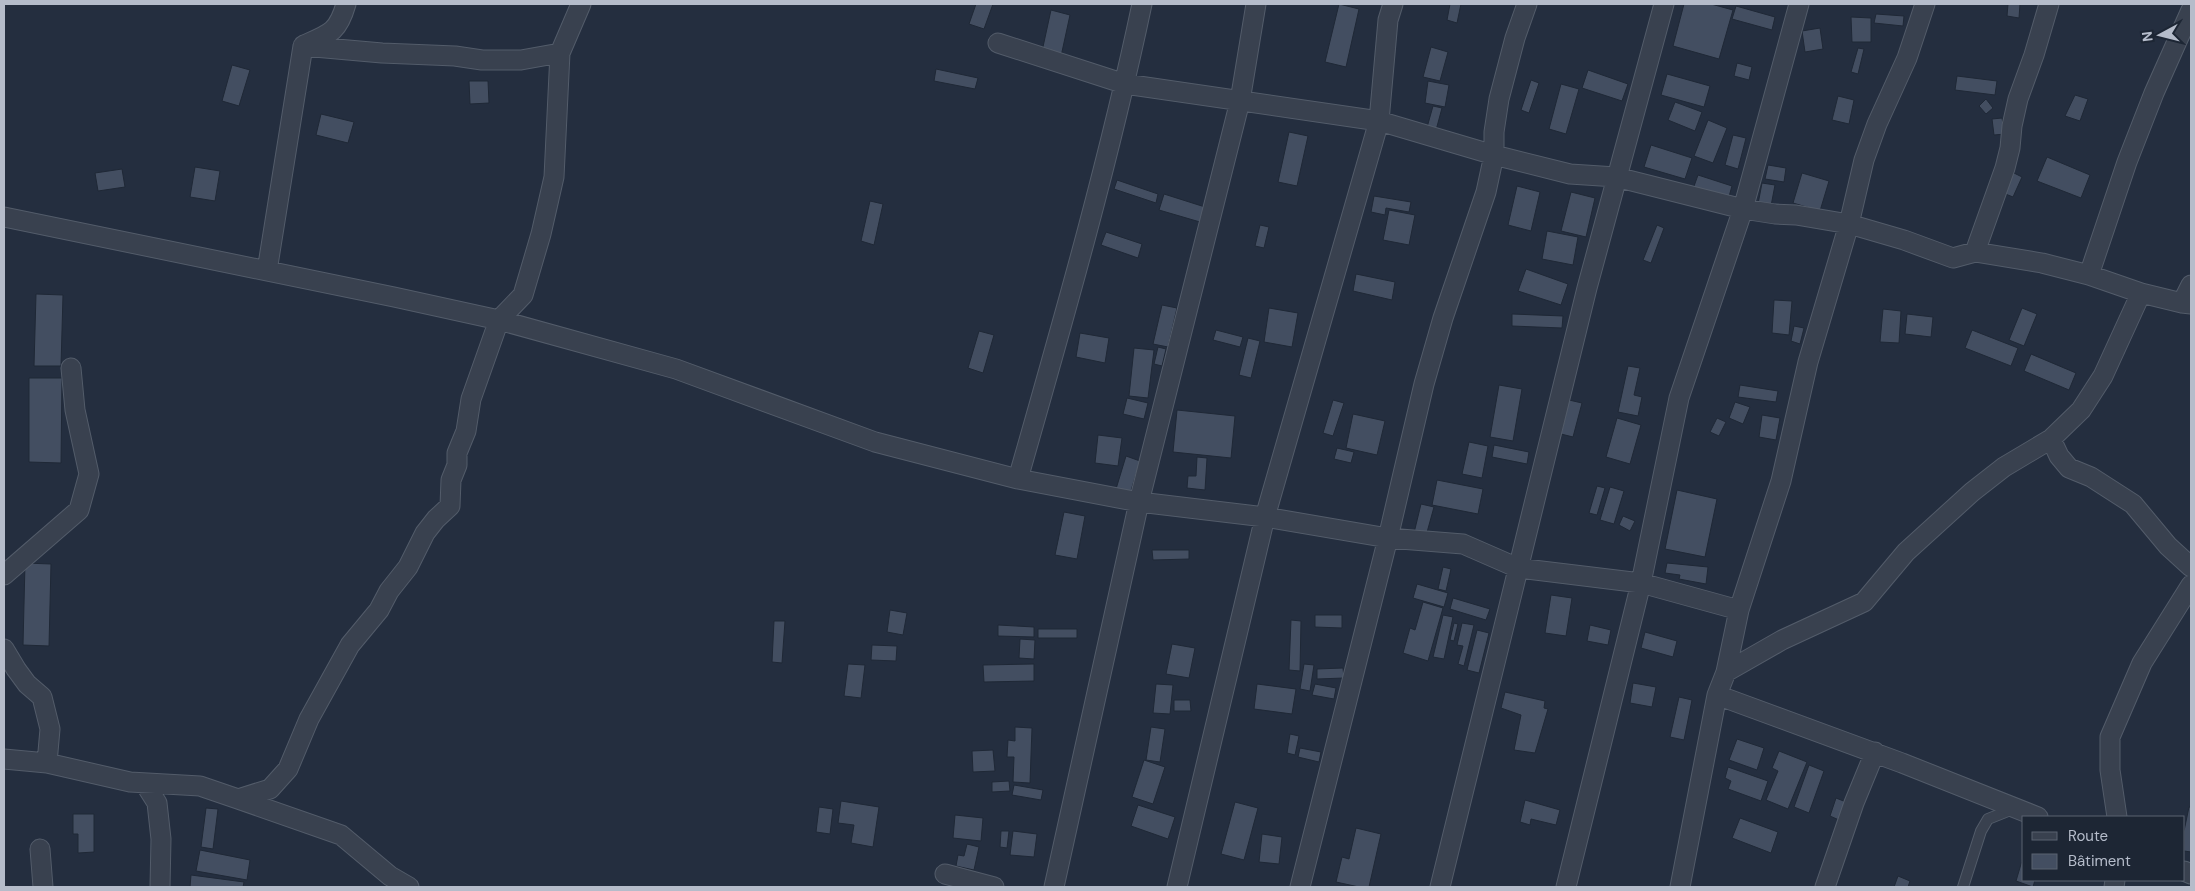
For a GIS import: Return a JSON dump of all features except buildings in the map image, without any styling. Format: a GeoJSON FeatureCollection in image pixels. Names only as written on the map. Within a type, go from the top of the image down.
{"type":"FeatureCollection","features":[{"type":"Feature","properties":{"kind":"street"},"geometry":{"type":"LineString","coordinates":[[303,46],[332,33],[342,18],[346,4]]}},
{"type":"Feature","properties":{"kind":"street"},"geometry":{"type":"LineString","coordinates":[[238,799],[270,788],[288,770],[309,719],[350,645],[378,610],[389,590],[408,567],[425,533],[450,506],[451,480],[457,465],[457,453],[466,431],[471,399],[499,320],[522,295],[543,225],[554,176],[560,53],[581,4]]}},
{"type":"Feature","properties":{"kind":"street"},"geometry":{"type":"LineString","coordinates":[[1018,479],[1093,214],[1125,84],[1142,4]]}},
{"type":"Feature","properties":{"kind":"street"},"geometry":{"type":"LineString","coordinates":[[1054,887],[1139,502],[1240,101],[1256,4]]}},
{"type":"Feature","properties":{"kind":"street"},"geometry":{"type":"LineString","coordinates":[[1177,887],[1265,518],[1379,121],[1388,20],[1393,4]]}},
{"type":"Feature","properties":{"kind":"street"},"geometry":{"type":"LineString","coordinates":[[1300,887],[1388,538],[1424,384],[1443,318],[1486,192],[1494,155],[1494,132],[1499,98],[1515,38],[1527,4]]}},
{"type":"Feature","properties":{"kind":"street"},"geometry":{"type":"LineString","coordinates":[[1440,887],[1587,288],[1664,4]]}},
{"type":"Feature","properties":{"kind":"street"},"geometry":{"type":"LineString","coordinates":[[1566,887],[1641,583],[1679,398],[1743,209],[1799,4]]}},
{"type":"Feature","properties":{"kind":"street"},"geometry":{"type":"LineString","coordinates":[[1680,887],[1717,695],[1726,672],[1739,610],[1782,481],[1808,362],[1849,224],[1864,160],[1880,116],[1907,58],[1926,4]]}},
{"type":"Feature","properties":{"kind":"street"},"geometry":{"type":"LineString","coordinates":[[1975,252],[2005,168],[2018,99],[2034,55],[2049,4]]}},
{"type":"Feature","properties":{"kind":"street"},"geometry":{"type":"LineString","coordinates":[[2089,275],[2127,162],[2154,93],[2191,10]]}},
{"type":"Feature","properties":{"kind":"street"},"geometry":{"type":"LineString","coordinates":[[998,43],[1125,84],[1379,121],[1494,155],[1570,174],[1616,177],[1743,209],[1849,224],[1904,240],[1953,258],[1975,252],[2033,261],[2089,275],[2141,293],[2186,304],[2191,285]]}},
{"type":"Feature","properties":{"kind":"street"},"geometry":{"type":"LineString","coordinates":[[303,46],[382,53],[455,56],[482,60],[521,60],[560,53]]}},
{"type":"Feature","properties":{"kind":"street"},"geometry":{"type":"LineString","coordinates":[[267,271],[303,46]]}},
{"type":"Feature","properties":{"kind":"street"},"geometry":{"type":"LineString","coordinates":[[4,217],[499,320],[676,369],[875,442],[1018,479],[1139,502],[1265,518],[1388,538],[1462,544],[1518,568],[1641,583],[1739,610]]}},
{"type":"Feature","properties":{"kind":"street"},"geometry":{"type":"LineString","coordinates":[[1726,672],[1782,640],[1864,602],[1906,552],[1972,492],[2004,467],[2050,439],[2081,410],[2103,376],[2141,293]]}},
{"type":"Feature","properties":{"kind":"street"},"geometry":{"type":"LineString","coordinates":[[4,575],[80,510],[89,474],[75,410],[71,368]]}},
{"type":"Feature","properties":{"kind":"street"},"geometry":{"type":"LineString","coordinates":[[2050,439],[2059,456],[2069,468],[2091,477],[2133,504],[2168,546],[2191,567]]}},
{"type":"Feature","properties":{"kind":"street"},"geometry":{"type":"LineString","coordinates":[[2118,816],[2110,770],[2110,737],[2142,663],[2191,585]]}},
{"type":"Feature","properties":{"kind":"street"},"geometry":{"type":"LineString","coordinates":[[4,649],[22,677],[42,697],[50,729],[47,763]]}},
{"type":"Feature","properties":{"kind":"street"},"geometry":{"type":"LineString","coordinates":[[1717,695],[1875,752],[2013,809],[2035,816]]}},
{"type":"Feature","properties":{"kind":"street"},"geometry":{"type":"LineString","coordinates":[[1825,887],[1875,752]]}},
{"type":"Feature","properties":{"kind":"street"},"geometry":{"type":"LineString","coordinates":[[4,759],[47,763],[130,782],[200,786],[342,835],[390,876],[409,887]]}},
{"type":"Feature","properties":{"kind":"street"},"geometry":{"type":"LineString","coordinates":[[145,784],[157,803],[161,839],[160,887]]}},
{"type":"Feature","properties":{"kind":"street"},"geometry":{"type":"LineString","coordinates":[[40,850],[43,887]]}},
{"type":"Feature","properties":{"kind":"street"},"geometry":{"type":"LineString","coordinates":[[944,874],[994,887]]}},
{"type":"Feature","properties":{"kind":"lane"},"geometry":{"type":"LineString","coordinates":[[1964,887],[1981,831],[1988,820],[2013,809]]}}]}
